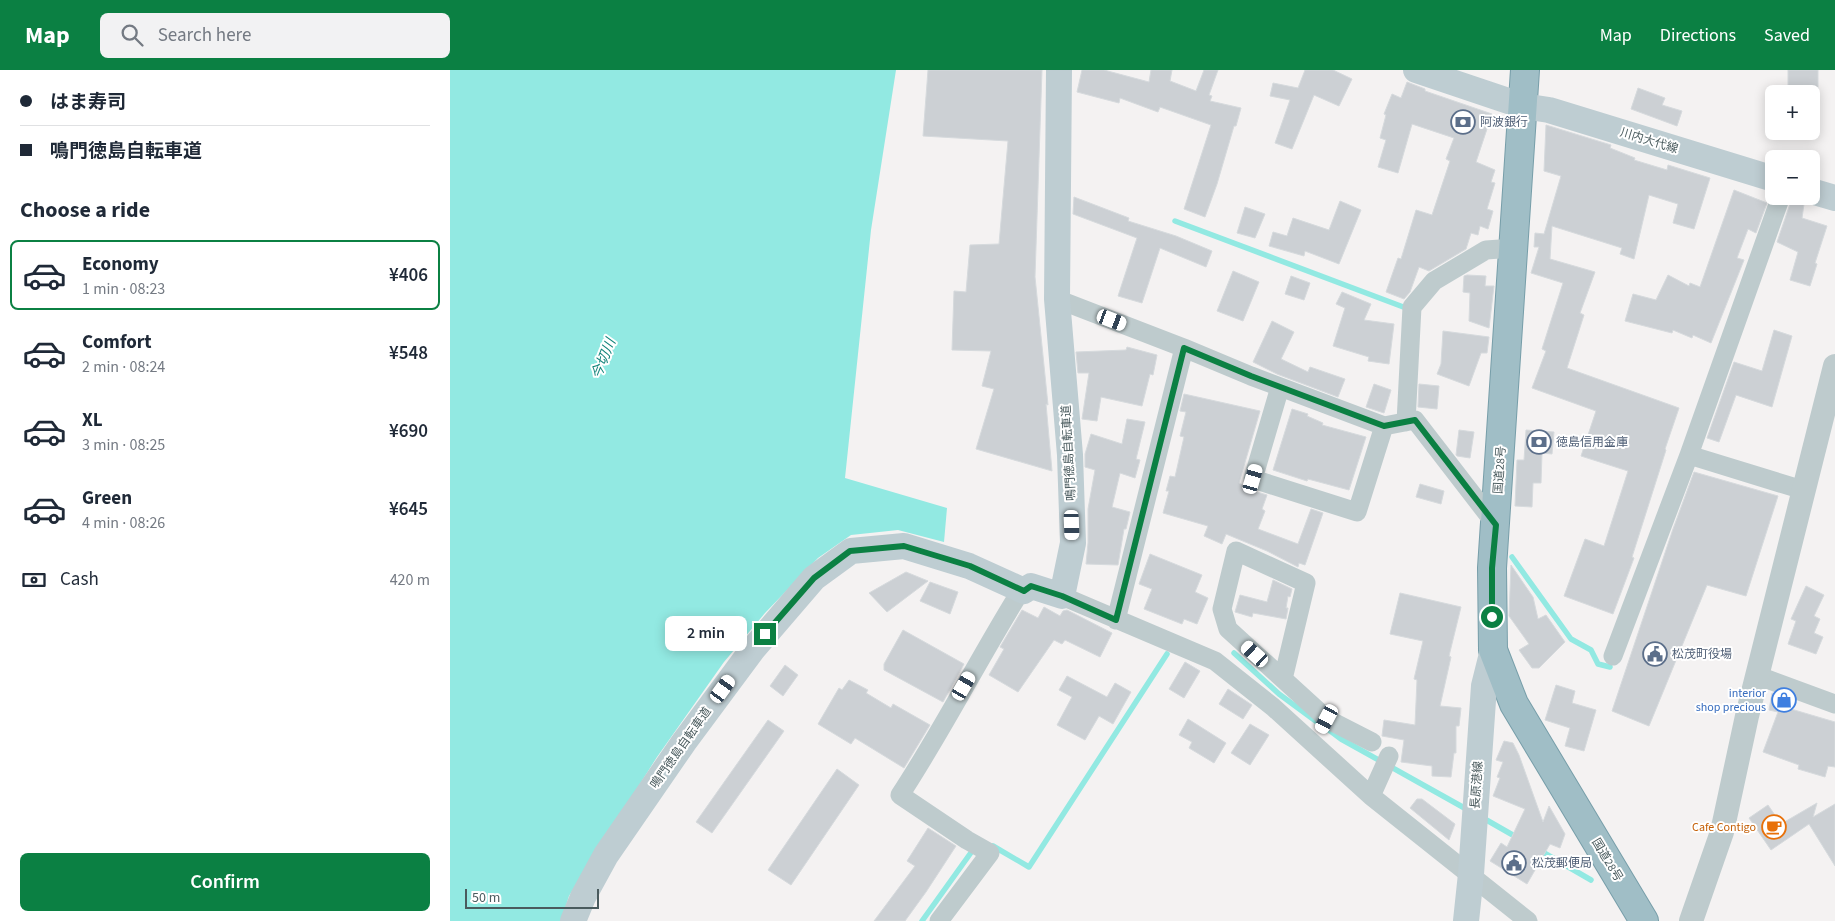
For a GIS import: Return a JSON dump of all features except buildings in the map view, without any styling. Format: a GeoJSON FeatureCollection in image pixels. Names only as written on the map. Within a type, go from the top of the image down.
{"type":"FeatureCollection","features":[{"type":"Feature","properties":{"kind":"highway","name":"国道28号"},"geometry":{"type":"LineString","coordinates":[[1526,70],[1492,568],[1493,650],[1514,704],[1644,921]]}},
{"type":"Feature","properties":{"kind":"main road","name":"鳴門徳島自転車道"},"geometry":{"type":"LineString","coordinates":[[573,921],[583,897],[606,855],[684,742],[753,649],[814,578],[850,551],[904,546],[970,566],[1024,591],[1031,586],[1062,596],[1073,542],[1070,455],[1057,299],[1058,70]]}},
{"type":"Feature","properties":{"kind":"main road"},"geometry":{"type":"LineString","coordinates":[[1416,70],[1523,106]]}},
{"type":"Feature","properties":{"kind":"main road","name":"川内大代線"},"geometry":{"type":"LineString","coordinates":[[1523,106],[1549,110],[1765,176]]}},
{"type":"Feature","properties":{"kind":"main road"},"geometry":{"type":"LineString","coordinates":[[1820,194],[1835,198]]}},
{"type":"Feature","properties":{"kind":"main road","name":"長原港線"},"geometry":{"type":"LineString","coordinates":[[1466,921],[1484,686],[1493,650]]}},
{"type":"Feature","properties":{"kind":"street"},"geometry":{"type":"LineString","coordinates":[[1613,656],[1689,455],[1778,205]]}},
{"type":"Feature","properties":{"kind":"street"},"geometry":{"type":"LineString","coordinates":[[1406,422],[1412,307],[1434,281],[1486,250],[1514,248]]}},
{"type":"Feature","properties":{"kind":"street"},"geometry":{"type":"LineString","coordinates":[[1057,299],[1384,426],[1415,420],[1496,525]]}},
{"type":"Feature","properties":{"kind":"street"},"geometry":{"type":"LineString","coordinates":[[1116,620],[1184,348]]}},
{"type":"Feature","properties":{"kind":"street"},"geometry":{"type":"LineString","coordinates":[[1691,921],[1722,832],[1756,675],[1835,366]]}},
{"type":"Feature","properties":{"kind":"street"},"geometry":{"type":"LineString","coordinates":[[1280,387],[1253,479],[1357,512],[1384,426]]}},
{"type":"Feature","properties":{"kind":"street"},"geometry":{"type":"LineString","coordinates":[[1689,455],[1803,490]]}},
{"type":"Feature","properties":{"kind":"street"},"geometry":{"type":"LineString","coordinates":[[1283,679],[1306,582],[1236,551],[1222,609],[1228,629],[1283,679],[1327,719],[1372,742]]}},
{"type":"Feature","properties":{"kind":"street"},"geometry":{"type":"LineString","coordinates":[[939,921],[990,853],[967,840],[900,794],[915,772],[984,651],[1017,597],[1024,591]]}},
{"type":"Feature","properties":{"kind":"street"},"geometry":{"type":"LineString","coordinates":[[1062,596],[1216,661],[1273,707],[1371,796],[1528,921]]}},
{"type":"Feature","properties":{"kind":"street"},"geometry":{"type":"LineString","coordinates":[[1756,675],[1835,704]]}},
{"type":"Feature","properties":{"kind":"street"},"geometry":{"type":"LineString","coordinates":[[1314,744],[1327,719]]}},
{"type":"Feature","properties":{"kind":"street"},"geometry":{"type":"LineString","coordinates":[[1371,796],[1389,756]]}},
{"type":"Feature","properties":{"kind":"water","name":"今切川"},"geometry":{"type":"Polygon","coordinates":[[[450,70],[896,70],[871,230],[845,478],[947,508],[944,542],[898,530],[851,535],[818,558],[765,613],[724,662],[657,757],[569,896],[561,921],[450,921],[450,70]]]}},
{"type":"Feature","properties":{"kind":"waterway"},"geometry":{"type":"LineString","coordinates":[[1175,221],[1406,308]]}},
{"type":"Feature","properties":{"kind":"waterway"},"geometry":{"type":"LineString","coordinates":[[1512,557],[1571,639],[1591,650],[1598,664],[1610,667]]}},
{"type":"Feature","properties":{"kind":"waterway"},"geometry":{"type":"LineString","coordinates":[[1234,653],[1279,694],[1317,722]]}},
{"type":"Feature","properties":{"kind":"waterway"},"geometry":{"type":"LineString","coordinates":[[993,846],[1029,867],[1167,654]]}},
{"type":"Feature","properties":{"kind":"waterway"},"geometry":{"type":"LineString","coordinates":[[1325,727],[1341,739],[1468,810]]}},
{"type":"Feature","properties":{"kind":"waterway"},"geometry":{"type":"LineString","coordinates":[[1483,818],[1518,838]]}},
{"type":"Feature","properties":{"kind":"waterway"},"geometry":{"type":"LineString","coordinates":[[922,921],[975,847]]}},
{"type":"Feature","properties":{"kind":"waterway"},"geometry":{"type":"LineString","coordinates":[[1539,850],[1591,880]]}},
{"type":"Feature","properties":{"kind":"place","name":"阿波銀行"},"geometry":{"type":"Point","coordinates":[1463,122]}},
{"type":"Feature","properties":{"kind":"place","name":"徳島信用金庫"},"geometry":{"type":"Point","coordinates":[1539,442]}},
{"type":"Feature","properties":{"kind":"place","name":"松茂町役場"},"geometry":{"type":"Point","coordinates":[1655,654]}},
{"type":"Feature","properties":{"kind":"place","name":"interior shop precious"},"geometry":{"type":"Point","coordinates":[1784,700]}},
{"type":"Feature","properties":{"kind":"place","name":"Cafe Contigo"},"geometry":{"type":"Point","coordinates":[1774,827]}},
{"type":"Feature","properties":{"kind":"place","name":"松茂郵便局"},"geometry":{"type":"Point","coordinates":[1514,863]}},
{"type":"Feature","properties":{"kind":"route"},"geometry":{"type":"LineString","coordinates":[[765,634],[814,578],[850,551],[904,546],[970,566],[1024,591],[1031,586],[1062,596],[1116,620],[1184,348],[1251,376],[1384,426],[1415,420],[1496,525],[1492,568],[1492,617]]}}]}
